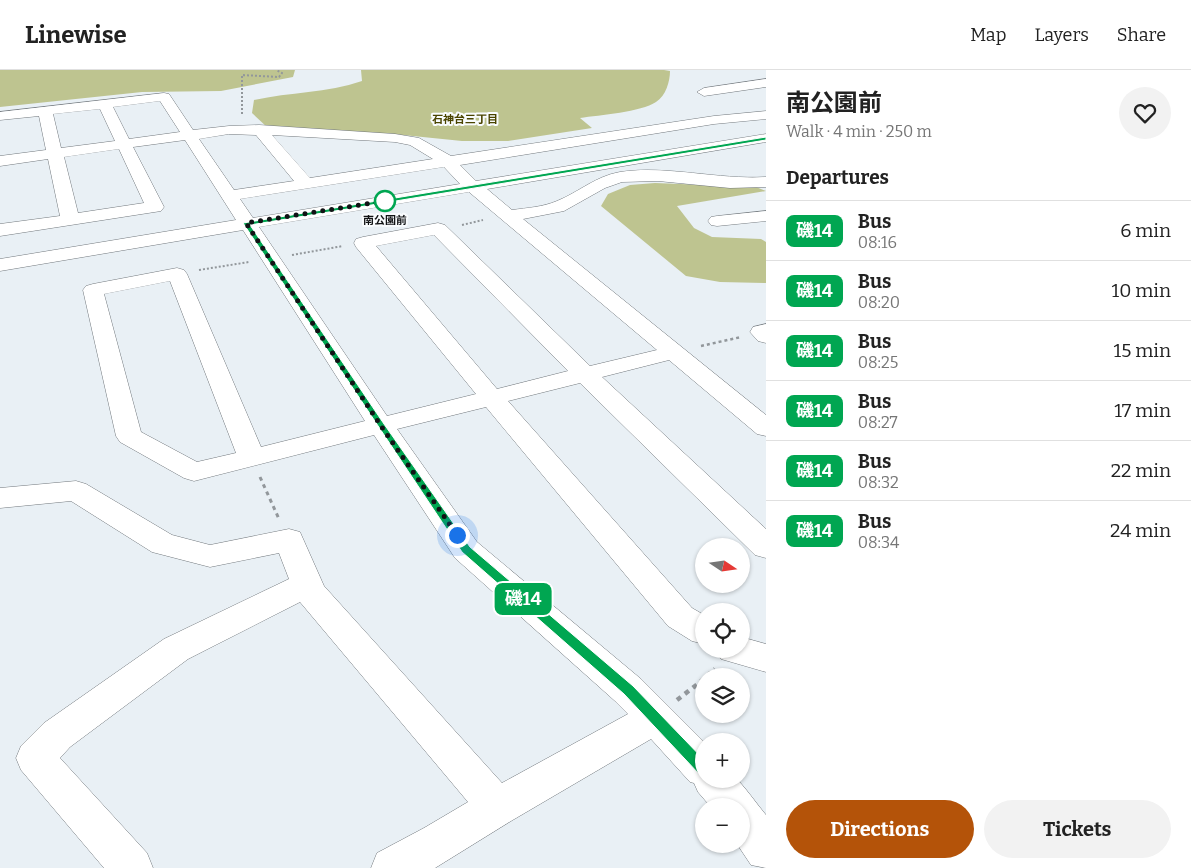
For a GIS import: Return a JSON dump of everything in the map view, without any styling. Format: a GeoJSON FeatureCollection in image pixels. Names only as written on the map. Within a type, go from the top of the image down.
{"type":"FeatureCollection","features":[{"type":"Feature","properties":{"kind":"street"},"geometry":{"type":"LineString","coordinates":[[704,92],[766,83]]}},
{"type":"Feature","properties":{"kind":"street"},"geometry":{"type":"LineString","coordinates":[[0,116],[164,97],[381,426],[466,550],[628,690],[695,760]]}},
{"type":"Feature","properties":{"kind":"street"},"geometry":{"type":"LineString","coordinates":[[0,230],[154,207],[104,103]]}},
{"type":"Feature","properties":{"kind":"street"},"geometry":{"type":"LineString","coordinates":[[45,110],[70,219]]}},
{"type":"Feature","properties":{"kind":"street"},"geometry":{"type":"LineString","coordinates":[[229,196],[714,120],[766,115]]}},
{"type":"Feature","properties":{"kind":"street"},"geometry":{"type":"LineString","coordinates":[[259,129],[305,183]]}},
{"type":"Feature","properties":{"kind":"street"},"geometry":{"type":"LineString","coordinates":[[0,161],[229,130],[259,129],[334,133],[414,141],[447,161],[472,186],[766,428]]}},
{"type":"Feature","properties":{"kind":"street"},"geometry":{"type":"LineString","coordinates":[[334,133],[374,173]]}},
{"type":"Feature","properties":{"kind":"street"},"geometry":{"type":"LineString","coordinates":[[0,265],[766,138]]}},
{"type":"Feature","properties":{"kind":"street"},"geometry":{"type":"LineString","coordinates":[[508,216],[563,206],[611,179],[620,177],[662,176],[751,184],[766,182]]}},
{"type":"Feature","properties":{"kind":"street"},"geometry":{"type":"LineString","coordinates":[[717,221],[766,216]]}},
{"type":"Feature","properties":{"kind":"street"},"geometry":{"type":"LineString","coordinates":[[695,626],[680,617],[492,398],[363,243],[438,229],[585,375],[766,547]]}},
{"type":"Feature","properties":{"kind":"street"},"geometry":{"type":"LineString","coordinates":[[252,458],[177,274],[93,290],[129,436],[194,472],[252,458],[381,426],[675,352]]}},
{"type":"Feature","properties":{"kind":"street"},"geometry":{"type":"LineString","coordinates":[[0,498],[76,491],[163,544],[210,556],[289,540],[311,593],[497,807]]}},
{"type":"Feature","properties":{"kind":"street"},"geometry":{"type":"LineString","coordinates":[[132,868],[35,758],[57,735],[176,649],[307,584]]}},
{"type":"Feature","properties":{"kind":"street"},"geometry":{"type":"LineString","coordinates":[[750,654],[766,658]]}},
{"type":"Feature","properties":{"kind":"street"},"geometry":{"type":"LineString","coordinates":[[392,868],[439,843],[497,807],[655,718]]}},
{"type":"Feature","properties":{"kind":"street"},"geometry":{"type":"LineString","coordinates":[[720,788],[728,798]]}},
{"type":"Feature","properties":{"kind":"street"},"geometry":{"type":"LineString","coordinates":[[750,828],[766,850]]}},
{"type":"Feature","properties":{"kind":"path"},"geometry":{"type":"LineString","coordinates":[[259,129],[242,114],[241,76],[246,74],[279,77],[282,73],[276,70]]}},
{"type":"Feature","properties":{"kind":"path"},"geometry":{"type":"LineString","coordinates":[[438,229],[508,216]]}},
{"type":"Feature","properties":{"kind":"path"},"geometry":{"type":"LineString","coordinates":[[675,352],[764,333]]}},
{"type":"Feature","properties":{"kind":"path"},"geometry":{"type":"LineString","coordinates":[[252,458],[289,540]]}},
{"type":"Feature","properties":{"kind":"green space"},"geometry":{"type":"Polygon","coordinates":[[[0,70],[295,70],[293,77],[221,91],[142,92],[0,107],[0,70]]]}},
{"type":"Feature","properties":{"kind":"green space"},"geometry":{"type":"Polygon","coordinates":[[[361,70],[670,71],[665,92],[656,102],[620,113],[580,118],[592,128],[508,141],[462,141],[403,135],[268,128],[252,113],[254,100],[349,85],[362,81],[361,70]]]}},
{"type":"Feature","properties":{"kind":"green space"},"geometry":{"type":"Polygon","coordinates":[[[655,183],[756,187],[766,191],[677,206],[694,228],[712,237],[761,239],[766,242],[766,283],[720,282],[686,276],[601,206],[608,194],[630,185],[655,183]]]}},
{"type":"Feature","properties":{"kind":"bus line","name":"磯14"},"geometry":{"type":"LineString","coordinates":[[695,759],[628,690],[466,550],[246,223],[766,138]]}},
{"type":"Feature","properties":{"kind":"place","name":"南公園前"},"geometry":{"type":"Point","coordinates":[385,201]}},
{"type":"Feature","properties":{"kind":"district","name":"石神台三丁目"},"geometry":{"type":"Point","coordinates":[465,119]}},
{"type":"Feature","properties":{"kind":"route"},"geometry":{"type":"LineString","coordinates":[[385,201],[246,223],[381,426],[457,535]]}}]}
